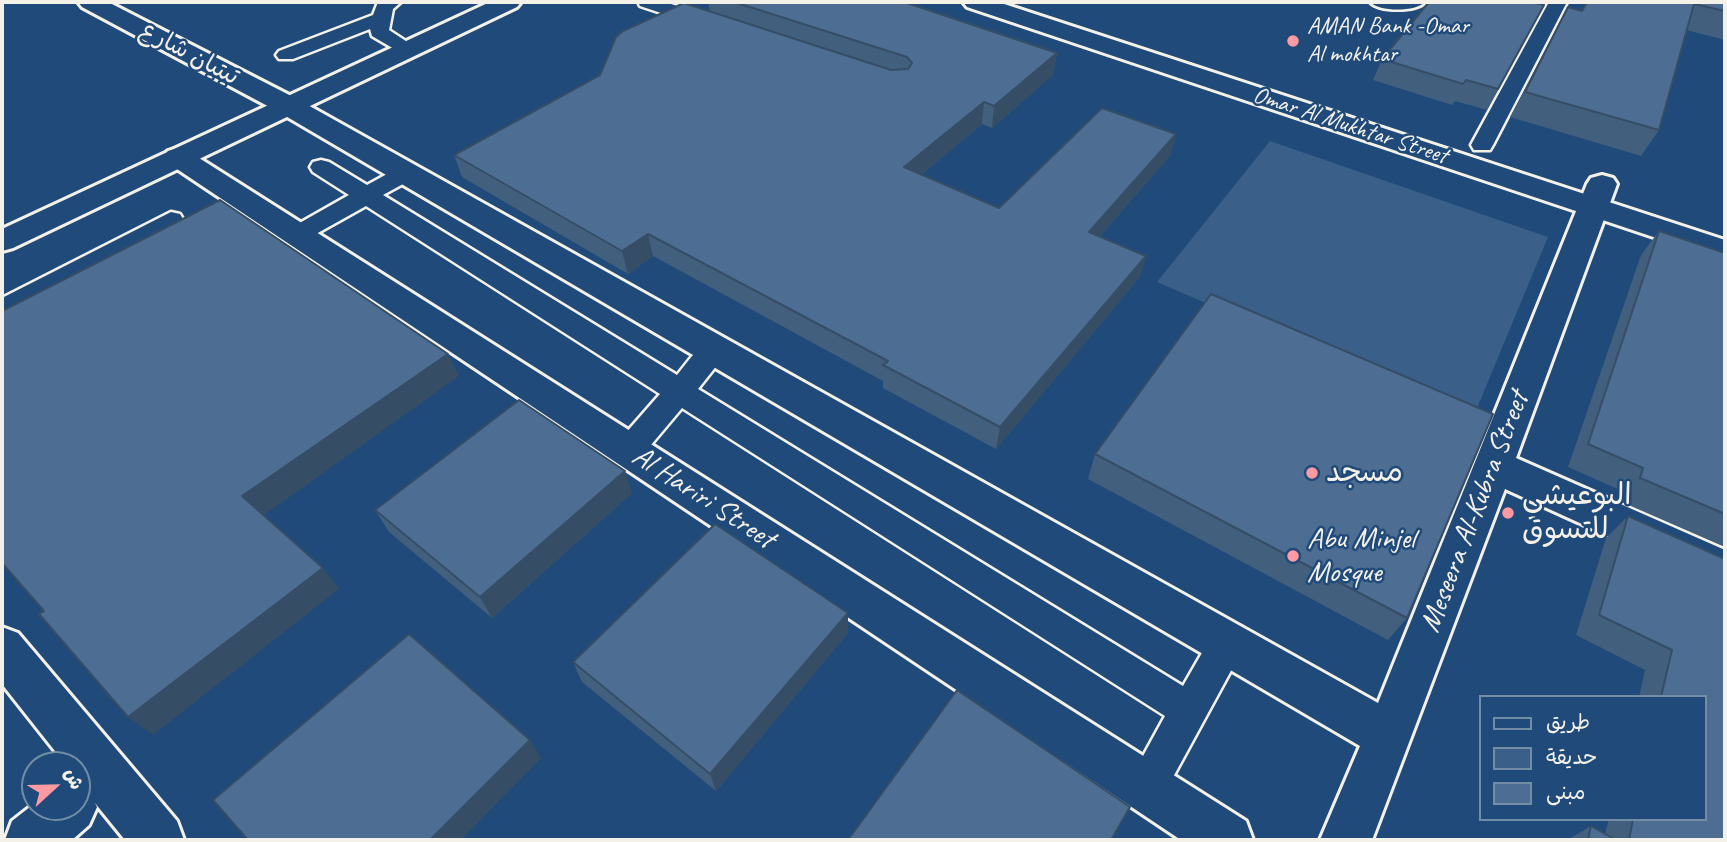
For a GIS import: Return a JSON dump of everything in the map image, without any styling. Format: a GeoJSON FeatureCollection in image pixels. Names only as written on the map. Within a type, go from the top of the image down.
{"type":"FeatureCollection","features":[{"type":"Feature","properties":{"kind":"street","name":"تيتيان شارع"},"geometry":{"type":"LineString","coordinates":[[90,2],[287,105],[1389,736]]}},
{"type":"Feature","properties":{"kind":"street"},"geometry":{"type":"LineString","coordinates":[[2,240],[509,2]]}},
{"type":"Feature","properties":{"kind":"street","name":"Omar Al Mukhtar Street"},"geometry":{"type":"LineString","coordinates":[[975,2],[1597,195],[1700,215]]}},
{"type":"Feature","properties":{"kind":"street","name":"Omar Al Mukhtar Street"},"geometry":{"type":"LineString","coordinates":[[1038,2],[1482,145],[1725,251]]}},
{"type":"Feature","properties":{"kind":"street","name":"Al Hariri Street"},"geometry":{"type":"LineString","coordinates":[[178,157],[1227,840]]}},
{"type":"Feature","properties":{"kind":"street","name":"Meseera Al-Kubra Street"},"geometry":{"type":"LineString","coordinates":[[1346,840],[1389,736],[1597,195]]}},
{"type":"Feature","properties":{"kind":"street"},"geometry":{"type":"LineString","coordinates":[[1492,465],[1725,570]]}},
{"type":"Feature","properties":{"kind":"street"},"geometry":{"type":"LineString","coordinates":[[2,648],[60,751]]}},
{"type":"Feature","properties":{"kind":"street"},"geometry":{"type":"LineString","coordinates":[[91,799],[158,840]]}},
{"type":"Feature","properties":{"kind":"street"},"geometry":{"type":"LineString","coordinates":[[31,840],[54,821]]}},
{"type":"Feature","properties":{"kind":"lane"},"geometry":{"type":"LineString","coordinates":[[392,2],[384,6],[379,19],[379,32],[408,49]]}},
{"type":"Feature","properties":{"kind":"lane"},"geometry":{"type":"LineString","coordinates":[[647,2],[726,28]]}},
{"type":"Feature","properties":{"kind":"lane"},"geometry":{"type":"LineString","coordinates":[[1379,2],[1416,2]]}},
{"type":"Feature","properties":{"kind":"lane"},"geometry":{"type":"LineString","coordinates":[[1482,145],[1558,2]]}},
{"type":"Feature","properties":{"kind":"lane"},"geometry":{"type":"LineString","coordinates":[[286,55],[379,19]]}},
{"type":"Feature","properties":{"kind":"lane"},"geometry":{"type":"LineString","coordinates":[[321,167],[1188,710]]}},
{"type":"Feature","properties":{"kind":"lane"},"geometry":{"type":"LineString","coordinates":[[298,234],[406,173]]}},
{"type":"Feature","properties":{"kind":"lane"},"geometry":{"type":"LineString","coordinates":[[2,309],[172,219]]}},
{"type":"Feature","properties":{"kind":"lane"},"geometry":{"type":"LineString","coordinates":[[629,450],[715,350]]}},
{"type":"Feature","properties":{"kind":"lane"},"geometry":{"type":"LineString","coordinates":[[1146,787],[1227,643]]}},
{"type":"Feature","properties":{"kind":"green space"},"geometry":{"type":"Polygon","coordinates":[[[1270,141],[1548,237],[1473,418],[1157,282],[1270,141]]]}},
{"type":"Feature","properties":{"kind":"building"},"geometry":{"type":"Polygon","coordinates":[[[734,2],[904,2],[1057,53],[994,106],[984,102],[904,167],[999,208],[1102,108],[1176,134],[1089,232],[1146,256],[1000,427],[883,365],[888,361],[648,234],[622,251],[454,155],[600,75],[616,37],[623,31],[684,3],[891,70],[908,69],[912,63],[907,57],[734,2]]]}},
{"type":"Feature","properties":{"kind":"building"},"geometry":{"type":"Polygon","coordinates":[[[1429,2],[1531,2],[1544,5],[1498,89],[1466,80],[1463,84],[1382,59],[1429,2]]]}},
{"type":"Feature","properties":{"kind":"building"},"geometry":{"type":"Polygon","coordinates":[[[1587,2],[1725,2],[1725,11],[1694,4],[1659,130],[1525,92],[1568,7],[1582,11],[1587,2]]]}},
{"type":"Feature","properties":{"kind":"building"},"geometry":{"type":"Polygon","coordinates":[[[220,200],[448,354],[242,496],[323,568],[128,717],[39,614],[44,611],[2,563],[2,311],[220,200]]]}},
{"type":"Feature","properties":{"kind":"building"},"geometry":{"type":"Polygon","coordinates":[[[1659,231],[1725,253],[1725,514],[1640,478],[1643,468],[1588,444],[1659,231]]]}},
{"type":"Feature","properties":{"kind":"building","name":"مسجد"},"geometry":{"type":"Polygon","coordinates":[[[1211,294],[1493,414],[1407,618],[1095,454],[1211,294]]]}},
{"type":"Feature","properties":{"kind":"building"},"geometry":{"type":"Polygon","coordinates":[[[519,400],[625,471],[480,597],[375,510],[519,400]]]}},
{"type":"Feature","properties":{"kind":"building"},"geometry":{"type":"Polygon","coordinates":[[[1628,516],[1725,559],[1725,840],[1629,840],[1633,821],[1706,821],[1706,695],[1661,695],[1672,650],[1599,615],[1628,516]]]}},
{"type":"Feature","properties":{"kind":"building"},"geometry":{"type":"Polygon","coordinates":[[[715,524],[848,613],[710,774],[573,662],[715,524]]]}},
{"type":"Feature","properties":{"kind":"building"},"geometry":{"type":"Polygon","coordinates":[[[409,634],[530,740],[430,840],[248,840],[213,800],[409,634]]]}},
{"type":"Feature","properties":{"kind":"building"},"geometry":{"type":"Polygon","coordinates":[[[957,690],[1130,807],[1111,840],[848,840],[957,690]]]}},
{"type":"Feature","properties":{"kind":"building"},"geometry":{"type":"Polygon","coordinates":[[[1591,826],[1616,840],[1588,840],[1591,826]]]}},
{"type":"Feature","properties":{"kind":"place","name":"AMAN Bank -Omar Al mokhtar"},"geometry":{"type":"Point","coordinates":[1293,41]}},
{"type":"Feature","properties":{"kind":"place","name":"مسجد"},"geometry":{"type":"Point","coordinates":[1312,473]}},
{"type":"Feature","properties":{"kind":"place","name":"البوعيشي للتسوق"},"geometry":{"type":"Point","coordinates":[1508,513]}},
{"type":"Feature","properties":{"kind":"place","name":"Abu Minjel Mosque"},"geometry":{"type":"Point","coordinates":[1293,556]}}]}
